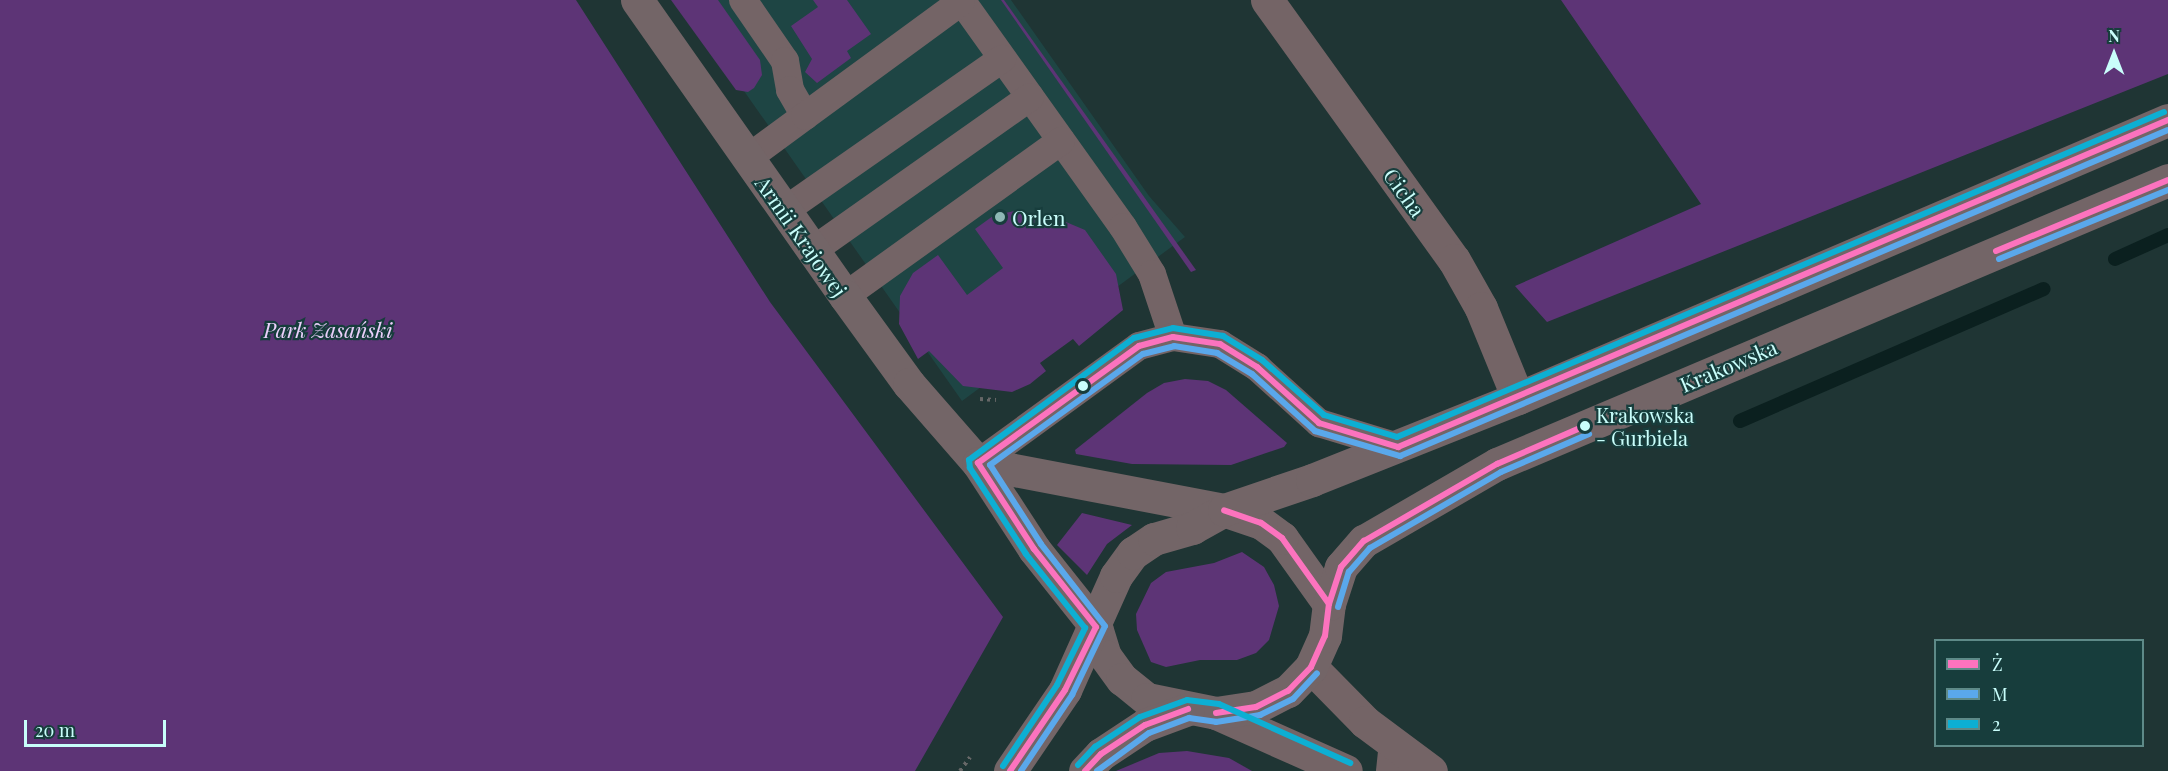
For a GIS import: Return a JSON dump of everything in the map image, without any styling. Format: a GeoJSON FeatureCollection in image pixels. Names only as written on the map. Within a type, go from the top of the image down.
{"type":"FeatureCollection","features":[{"type":"Feature","properties":{"kind":"main road","name":"Armii Krajowej"},"geometry":{"type":"LineString","coordinates":[[637,0],[784,211],[909,384],[978,463],[1034,549],[1096,627]]}},
{"type":"Feature","properties":{"kind":"main road"},"geometry":{"type":"LineString","coordinates":[[1010,771],[1065,690],[1096,627],[1116,576],[1133,553],[1154,539],[1192,528],[1224,510],[1398,447],[1518,398],[2168,120]]}},
{"type":"Feature","properties":{"kind":"main road","name":"Krakowska"},"geometry":{"type":"LineString","coordinates":[[1329,604],[1341,567],[1364,541],[1497,464],[2168,180]]}},
{"type":"Feature","properties":{"kind":"main road"},"geometry":{"type":"LineString","coordinates":[[978,463],[1224,510],[1261,523],[1282,538],[1329,604],[1325,636],[1311,667],[1288,691],[1256,707],[1202,711],[1145,725],[1101,754],[1085,771]]}},
{"type":"Feature","properties":{"kind":"main road"},"geometry":{"type":"LineString","coordinates":[[1096,627],[1105,656],[1122,679],[1147,699],[1202,711]]}},
{"type":"Feature","properties":{"kind":"street","name":"Cicha"},"geometry":{"type":"LineString","coordinates":[[1267,0],[1454,260],[1481,308],[1518,398]]}},
{"type":"Feature","properties":{"kind":"street"},"geometry":{"type":"LineString","coordinates":[[1311,667],[1392,758],[1431,771]]}},
{"type":"Feature","properties":{"kind":"street"},"geometry":{"type":"LineString","coordinates":[[1202,711],[1346,771]]}},
{"type":"Feature","properties":{"kind":"lane"},"geometry":{"type":"LineString","coordinates":[[743,0],[785,61],[790,90],[805,116]]}},
{"type":"Feature","properties":{"kind":"lane"},"geometry":{"type":"LineString","coordinates":[[748,158],[961,1],[1152,274],[1173,337]]}},
{"type":"Feature","properties":{"kind":"lane"},"geometry":{"type":"LineString","coordinates":[[784,211],[1002,59]]}},
{"type":"Feature","properties":{"kind":"lane"},"geometry":{"type":"LineString","coordinates":[[813,251],[1030,98]]}},
{"type":"Feature","properties":{"kind":"lane"},"geometry":{"type":"LineString","coordinates":[[845,296],[1061,141]]}},
{"type":"Feature","properties":{"kind":"lane"},"geometry":{"type":"LineString","coordinates":[[978,463],[1139,346],[1173,337],[1220,344],[1257,367],[1319,423],[1398,447]]}},
{"type":"Feature","properties":{"kind":"path"},"geometry":{"type":"LineString","coordinates":[[960,771],[975,750]]}},
{"type":"Feature","properties":{"kind":"shaded area","name":"Orlen"},"geometry":{"type":"Polygon","coordinates":[[[680,0],[1011,0],[1149,196],[1185,237],[962,401],[680,0]]]}},
{"type":"Feature","properties":{"kind":"green space","name":"Park Zasański"},"geometry":{"type":"Polygon","coordinates":[[[0,0],[576,0],[770,302],[1003,617],[915,771],[0,771],[0,0]]]}},
{"type":"Feature","properties":{"kind":"green space"},"geometry":{"type":"Polygon","coordinates":[[[671,0],[718,0],[760,60],[762,75],[754,88],[748,92],[736,90],[671,0]]]}},
{"type":"Feature","properties":{"kind":"green space"},"geometry":{"type":"Polygon","coordinates":[[[813,0],[847,0],[871,34],[847,51],[851,58],[817,83],[805,72],[812,59],[791,26],[818,7],[813,0]]]}},
{"type":"Feature","properties":{"kind":"green space"},"geometry":{"type":"Polygon","coordinates":[[[1001,0],[1004,0],[1196,270],[1191,272],[1001,0]]]}},
{"type":"Feature","properties":{"kind":"green space"},"geometry":{"type":"Polygon","coordinates":[[[1561,0],[2168,0],[2168,74],[1547,322],[1515,286],[1701,204],[1561,0]]]}},
{"type":"Feature","properties":{"kind":"green space"},"geometry":{"type":"Polygon","coordinates":[[[1014,211],[1035,214],[1034,225],[1051,227],[1054,217],[1085,230],[1116,274],[1123,310],[1079,346],[1073,339],[1040,363],[1046,371],[1030,384],[1012,392],[963,386],[929,351],[918,359],[899,324],[900,296],[913,273],[938,255],[967,295],[1003,268],[975,229],[993,216],[1014,211]]]}},
{"type":"Feature","properties":{"kind":"green space"},"geometry":{"type":"Polygon","coordinates":[[[1185,379],[1208,381],[1226,390],[1287,443],[1284,447],[1231,465],[1132,464],[1076,454],[1075,450],[1147,393],[1164,383],[1185,379]]]}},
{"type":"Feature","properties":{"kind":"green space"},"geometry":{"type":"Polygon","coordinates":[[[1082,513],[1132,525],[1107,544],[1087,575],[1057,545],[1082,513]]]}},
{"type":"Feature","properties":{"kind":"green space"},"geometry":{"type":"Polygon","coordinates":[[[1242,552],[1264,567],[1274,585],[1279,606],[1269,640],[1256,653],[1237,660],[1200,660],[1166,667],[1151,662],[1137,630],[1136,614],[1151,583],[1166,572],[1214,563],[1242,552]]]}},
{"type":"Feature","properties":{"kind":"green space"},"geometry":{"type":"Polygon","coordinates":[[[1187,751],[1229,758],[1252,771],[1116,771],[1159,753],[1187,751]]]}},
{"type":"Feature","properties":{"kind":"waterway"},"geometry":{"type":"LineString","coordinates":[[2115,259],[2168,235]]}},
{"type":"Feature","properties":{"kind":"waterway"},"geometry":{"type":"LineString","coordinates":[[1740,421],[2043,289]]}},
{"type":"Feature","properties":{"kind":"transit line","name":"2"},"geometry":{"type":"LineString","coordinates":[[1003,766],[1057,685],[1085,628],[1026,554],[970,468],[969,460],[1134,338],[1173,328],[1223,336],[1262,360],[1324,415],[1397,437],[2164,112]]}},
{"type":"Feature","properties":{"kind":"transit line","name":"Ż"},"geometry":{"type":"LineString","coordinates":[[1010,771],[1065,690],[1096,627],[1034,549],[978,463],[1139,346],[1173,337],[1220,344],[1257,367],[1319,423],[1398,447],[2168,120]]}},
{"type":"Feature","properties":{"kind":"transit line","name":"M"},"geometry":{"type":"LineString","coordinates":[[1021,771],[1072,695],[1105,626],[1041,544],[990,465],[1143,354],[1174,346],[1217,353],[1252,374],[1315,431],[1400,456],[2168,130]]}},
{"type":"Feature","properties":{"kind":"transit line","name":"Ż"},"geometry":{"type":"LineString","coordinates":[[1996,251],[2168,180]]}},
{"type":"Feature","properties":{"kind":"transit line","name":"M"},"geometry":{"type":"LineString","coordinates":[[1999,259],[2168,190]]}},
{"type":"Feature","properties":{"kind":"transit line","name":"Ż"},"geometry":{"type":"LineString","coordinates":[[1329,604],[1341,567],[1364,541],[1497,464],[1585,426]]}},
{"type":"Feature","properties":{"kind":"transit line","name":"M"},"geometry":{"type":"LineString","coordinates":[[1338,607],[1349,572],[1370,548],[1501,472],[1589,434]]}},
{"type":"Feature","properties":{"kind":"transit line","name":"Ż"},"geometry":{"type":"LineString","coordinates":[[1216,713],[1256,707],[1288,691],[1311,667],[1325,636],[1329,604],[1282,538],[1261,523],[1224,510]]}},
{"type":"Feature","properties":{"kind":"transit line","name":"M"},"geometry":{"type":"LineString","coordinates":[[1097,771],[1149,733],[1189,718],[1216,722],[1260,715],[1293,699],[1317,673]]}},
{"type":"Feature","properties":{"kind":"transit line","name":"2"},"geometry":{"type":"LineString","coordinates":[[1078,765],[1095,747],[1140,717],[1187,700],[1219,704],[1350,763]]}},
{"type":"Feature","properties":{"kind":"transit line","name":"Ż"},"geometry":{"type":"LineString","coordinates":[[1085,771],[1101,754],[1145,725],[1188,709]]}},
{"type":"Feature","properties":{"kind":"place","name":"Orlen"},"geometry":{"type":"Point","coordinates":[1000,217]}},
{"type":"Feature","properties":{"kind":"place","name":"Krakowska - Gurbiela"},"geometry":{"type":"Point","coordinates":[1585,426]}}]}
